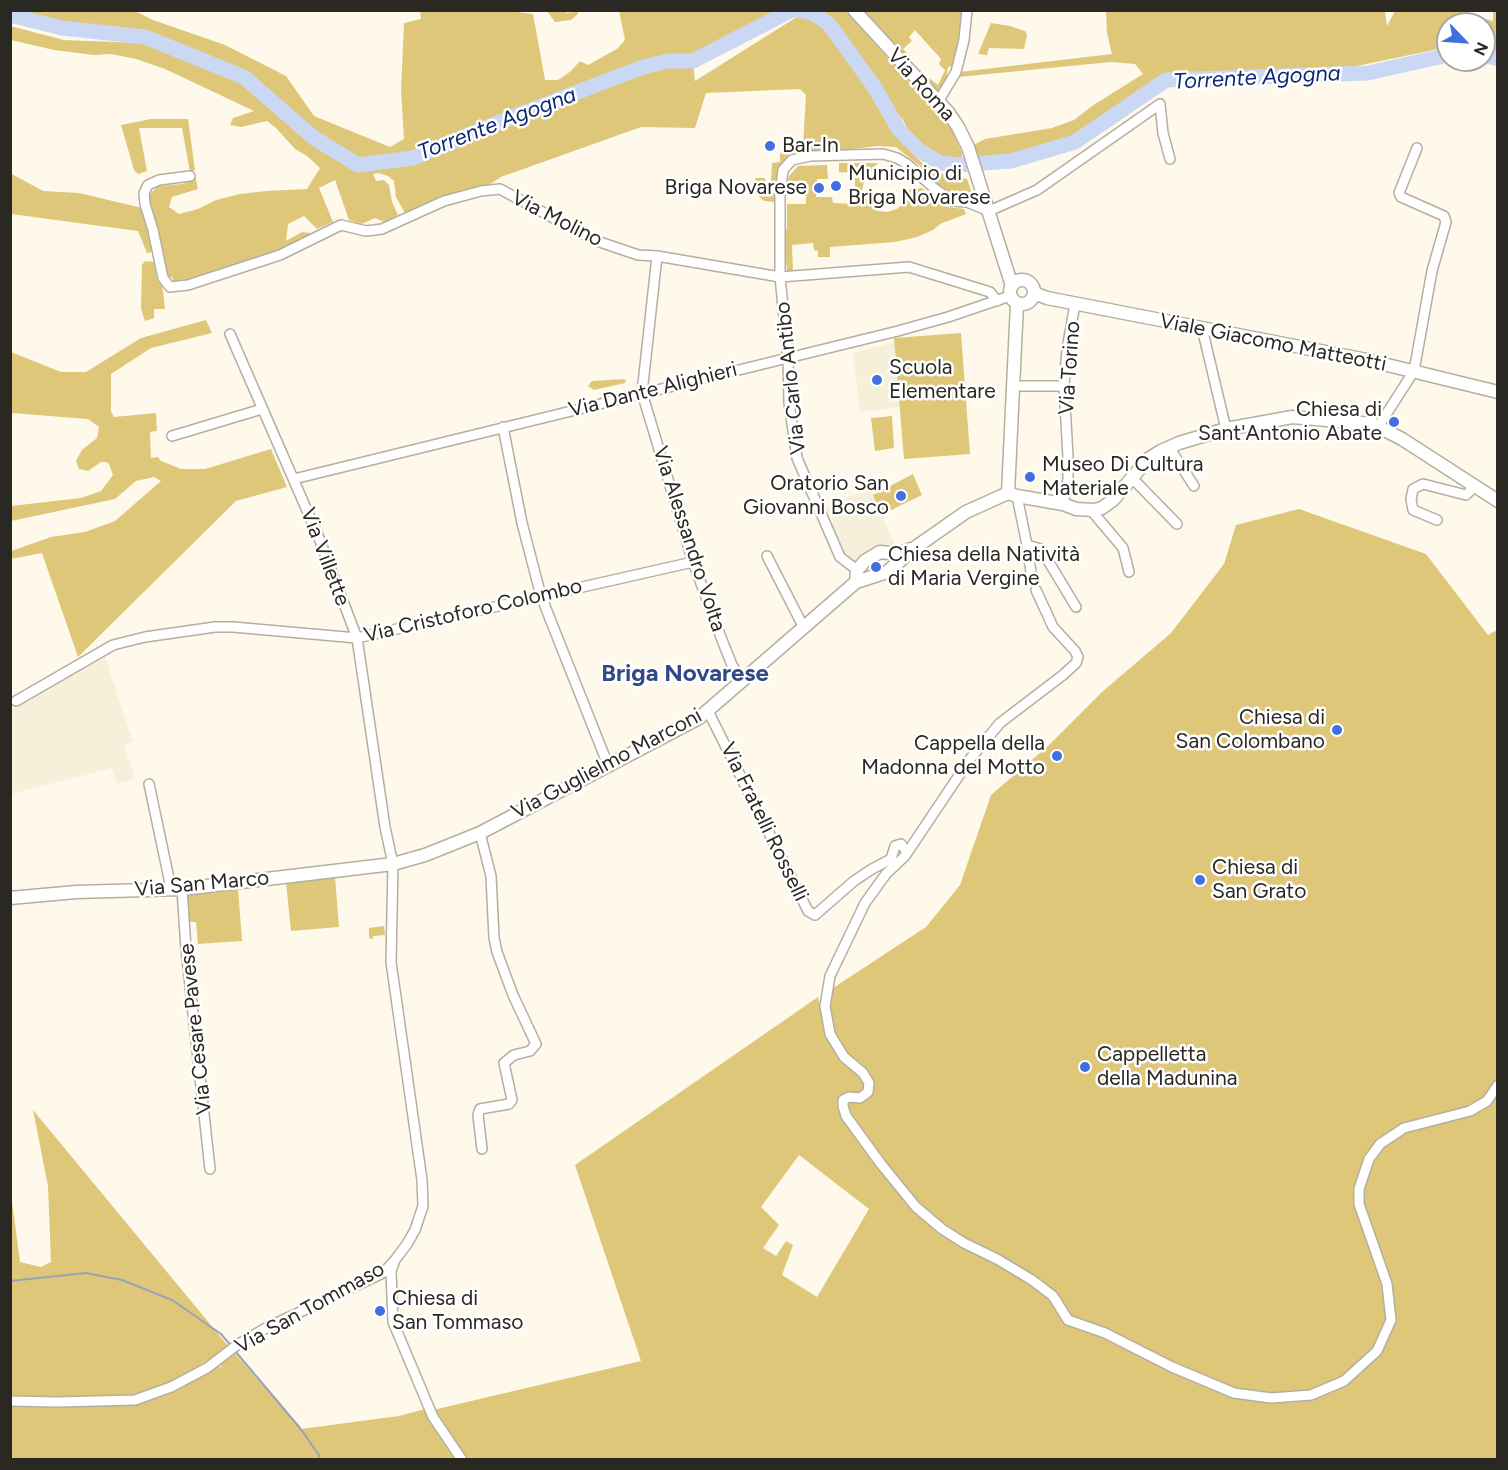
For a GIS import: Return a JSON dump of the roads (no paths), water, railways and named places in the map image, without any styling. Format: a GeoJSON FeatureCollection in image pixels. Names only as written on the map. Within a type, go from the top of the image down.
{"type":"FeatureCollection","features":[{"type":"Feature","properties":{"kind":"street","name":"Via Roma"},"geometry":{"type":"LineString","coordinates":[[855,10],[958,127],[968,147],[985,198],[1014,292],[1010,456],[1012,494]]}},
{"type":"Feature","properties":{"kind":"street"},"geometry":{"type":"LineString","coordinates":[[938,102],[956,72],[964,40],[967,10]]}},
{"type":"Feature","properties":{"kind":"street"},"geometry":{"type":"LineString","coordinates":[[989,211],[1037,190],[1160,104],[1163,133],[1170,159]]}},
{"type":"Feature","properties":{"kind":"street"},"geometry":{"type":"LineString","coordinates":[[1378,427],[1414,371],[1432,271],[1446,222],[1444,216],[1401,197],[1399,193],[1417,148]]}},
{"type":"Feature","properties":{"kind":"street","name":"Via Carlo Antibo"},"geometry":{"type":"LineString","coordinates":[[856,576],[840,557],[797,458],[789,403],[788,357],[780,277],[783,170],[792,160],[810,156],[883,154],[907,164],[952,201],[967,202],[989,211]]}},
{"type":"Feature","properties":{"kind":"street","name":"Via Molino"},"geometry":{"type":"LineString","coordinates":[[190,176],[159,180],[148,185],[144,193],[163,278],[170,287],[189,285],[280,255],[341,225],[366,231],[382,229],[444,201],[481,191],[500,189],[594,240],[638,255],[657,256],[780,277],[909,267],[990,292],[998,301]]}},
{"type":"Feature","properties":{"kind":"street"},"geometry":{"type":"LineString","coordinates":[[642,393],[657,256]]}},
{"type":"Feature","properties":{"kind":"street"},"geometry":{"type":"LineString","coordinates":[[1014,292],[1029,282],[1033,297]]}},
{"type":"Feature","properties":{"kind":"street","name":"Viale Giacomo Matteotti"},"geometry":{"type":"LineString","coordinates":[[1014,292],[1026,304],[1033,297],[1047,298],[1414,371],[1497,392]]}},
{"type":"Feature","properties":{"kind":"street","name":"Via Dante Alighieri"},"geometry":{"type":"LineString","coordinates":[[294,479],[948,317],[998,301],[1014,292]]}},
{"type":"Feature","properties":{"kind":"street","name":"Via Torino"},"geometry":{"type":"LineString","coordinates":[[1063,504],[1068,479],[1064,386],[1067,349],[1075,304]]}},
{"type":"Feature","properties":{"kind":"street"},"geometry":{"type":"LineString","coordinates":[[1202,328],[1226,429]]}},
{"type":"Feature","properties":{"kind":"street","name":"Via Villette"},"geometry":{"type":"LineString","coordinates":[[230,334],[319,538],[357,638],[385,827],[393,864]]}},
{"type":"Feature","properties":{"kind":"street"},"geometry":{"type":"LineString","coordinates":[[1012,386],[1064,386]]}},
{"type":"Feature","properties":{"kind":"street","name":"Via Alessandro Volta"},"geometry":{"type":"LineString","coordinates":[[642,393],[693,562],[728,657],[743,682]]}},
{"type":"Feature","properties":{"kind":"street"},"geometry":{"type":"LineString","coordinates":[[172,436],[262,409]]}},
{"type":"Feature","properties":{"kind":"street"},"geometry":{"type":"LineString","coordinates":[[1032,579],[1027,545],[1012,494],[1063,504],[1076,509],[1102,508],[1133,479],[1148,459],[1169,447],[1226,429],[1292,417],[1373,424],[1402,439],[1497,501]]}},
{"type":"Feature","properties":{"kind":"street"},"geometry":{"type":"LineString","coordinates":[[503,427],[522,524],[541,596],[608,765]]}},
{"type":"Feature","properties":{"kind":"street"},"geometry":{"type":"LineString","coordinates":[[1169,447],[1194,486]]}},
{"type":"Feature","properties":{"kind":"street"},"geometry":{"type":"LineString","coordinates":[[1133,479],[1177,524]]}},
{"type":"Feature","properties":{"kind":"street"},"geometry":{"type":"LineString","coordinates":[[1437,520],[1413,510],[1411,498],[1413,489],[1423,484],[1466,495],[1474,487]]}},
{"type":"Feature","properties":{"kind":"street","name":"Via Guglielmo Marconi"},"geometry":{"type":"LineString","coordinates":[[856,576],[887,572],[916,547],[966,512],[1012,494]]}},
{"type":"Feature","properties":{"kind":"street"},"geometry":{"type":"LineString","coordinates":[[1090,510],[1123,548],[1129,572]]}},
{"type":"Feature","properties":{"kind":"street"},"geometry":{"type":"LineString","coordinates":[[1027,545],[1041,549],[1076,607]]}},
{"type":"Feature","properties":{"kind":"street","name":"Via Guglielmo Marconi"},"geometry":{"type":"LineString","coordinates":[[393,864],[425,855],[480,832],[699,718],[804,628],[856,576],[865,561],[880,552],[899,554],[916,547]]}},
{"type":"Feature","properties":{"kind":"street"},"geometry":{"type":"LineString","coordinates":[[767,556],[804,628]]}},
{"type":"Feature","properties":{"kind":"street","name":"Via Cristoforo Colombo"},"geometry":{"type":"LineString","coordinates":[[16,701],[113,645],[145,636],[215,627],[233,627],[357,638],[693,562]]}},
{"type":"Feature","properties":{"kind":"street"},"geometry":{"type":"LineString","coordinates":[[1036,590],[1053,627],[1076,651],[1078,657],[1076,663],[1064,675],[1000,723],[969,759],[907,852],[886,874],[865,903],[830,976],[825,1006],[830,1034],[844,1057],[863,1073],[869,1083],[868,1092],[860,1098],[849,1097],[843,1100],[846,1116],[916,1207],[942,1229],[964,1243],[998,1259],[1032,1280],[1053,1296],[1068,1320],[1105,1333],[1172,1367],[1234,1393],[1271,1398],[1311,1395],[1344,1381],[1377,1351],[1391,1320],[1387,1284],[1359,1204],[1359,1189],[1369,1159],[1380,1144],[1404,1128],[1470,1111],[1487,1101],[1497,1085]]}},
{"type":"Feature","properties":{"kind":"street","name":"Via Fratelli Rosselli"},"geometry":{"type":"LineString","coordinates":[[708,711],[808,912],[815,915],[854,881],[872,868],[891,859],[895,846],[901,844],[907,852]]}},
{"type":"Feature","properties":{"kind":"street","name":"Via Cesare Pavese"},"geometry":{"type":"LineString","coordinates":[[149,784],[177,889],[186,949],[210,1169]]}},
{"type":"Feature","properties":{"kind":"street"},"geometry":{"type":"LineString","coordinates":[[480,832],[491,876],[494,938],[497,952],[513,996],[536,1044],[530,1051],[514,1055],[504,1063],[512,1100],[509,1104],[480,1110],[478,1115],[483,1149]]}},
{"type":"Feature","properties":{"kind":"street","name":"Via San Marco"},"geometry":{"type":"LineString","coordinates":[[10,898],[76,892],[177,889],[393,864]]}},
{"type":"Feature","properties":{"kind":"street","name":"Via San Tommaso"},"geometry":{"type":"LineString","coordinates":[[10,1401],[109,1402],[135,1400],[156,1393],[207,1368],[237,1345],[266,1328],[382,1273],[395,1260],[415,1230],[423,1206],[422,1180],[391,962],[393,864]]}},
{"type":"Feature","properties":{"kind":"street"},"geometry":{"type":"LineString","coordinates":[[395,1260],[391,1271],[393,1322],[433,1418],[462,1460]]}},
{"type":"Feature","properties":{"kind":"waterway","name":"Torrente Agogna"},"geometry":{"type":"LineString","coordinates":[[10,15],[62,28],[145,37],[244,77],[314,138],[358,165],[413,158],[640,68],[667,61],[693,61],[792,10]]}},
{"type":"Feature","properties":{"kind":"waterway","name":"Torrente Agogna"},"geometry":{"type":"LineString","coordinates":[[797,10],[813,13],[829,24],[875,88],[899,130],[920,151],[940,163],[958,165],[1011,161],[1075,142],[1166,80],[1368,73],[1436,58]]}},
{"type":"Feature","properties":{"kind":"waterway"},"geometry":{"type":"LineString","coordinates":[[10,1281],[86,1273],[122,1280],[172,1300],[221,1334],[232,1347]]}},
{"type":"Feature","properties":{"kind":"waterway"},"geometry":{"type":"LineString","coordinates":[[235,1351],[300,1428],[319,1455],[320,1460]]}},
{"type":"Feature","properties":{"kind":"place","name":"Bar-In"},"geometry":{"type":"Point","coordinates":[770,146]}},
{"type":"Feature","properties":{"kind":"place","name":"Municipio di Briga Novarese"},"geometry":{"type":"Point","coordinates":[836,186]}},
{"type":"Feature","properties":{"kind":"place","name":"Briga Novarese"},"geometry":{"type":"Point","coordinates":[819,188]}},
{"type":"Feature","properties":{"kind":"place","name":"Scuola Elementare"},"geometry":{"type":"Point","coordinates":[877,380]}},
{"type":"Feature","properties":{"kind":"place","name":"Chiesa di Sant'Antonio Abate"},"geometry":{"type":"Point","coordinates":[1394,422]}},
{"type":"Feature","properties":{"kind":"place","name":"Museo Di Cultura Materiale"},"geometry":{"type":"Point","coordinates":[1030,477]}},
{"type":"Feature","properties":{"kind":"place","name":"Oratorio San Giovanni Bosco"},"geometry":{"type":"Point","coordinates":[901,496]}},
{"type":"Feature","properties":{"kind":"place","name":"Chiesa della Natività di Maria Vergine"},"geometry":{"type":"Point","coordinates":[876,567]}},
{"type":"Feature","properties":{"kind":"place","name":"Chiesa di San Colombano"},"geometry":{"type":"Point","coordinates":[1337,730]}},
{"type":"Feature","properties":{"kind":"place","name":"Cappella della Madonna del Motto"},"geometry":{"type":"Point","coordinates":[1057,756]}},
{"type":"Feature","properties":{"kind":"place","name":"Chiesa di San Grato"},"geometry":{"type":"Point","coordinates":[1200,880]}},
{"type":"Feature","properties":{"kind":"place","name":"Cappelletta della Madunina"},"geometry":{"type":"Point","coordinates":[1085,1067]}},
{"type":"Feature","properties":{"kind":"place","name":"Chiesa di San Tommaso"},"geometry":{"type":"Point","coordinates":[380,1311]}},
{"type":"Feature","properties":{"kind":"district","name":"Briga Novarese"},"geometry":{"type":"Point","coordinates":[685,674]}}]}
